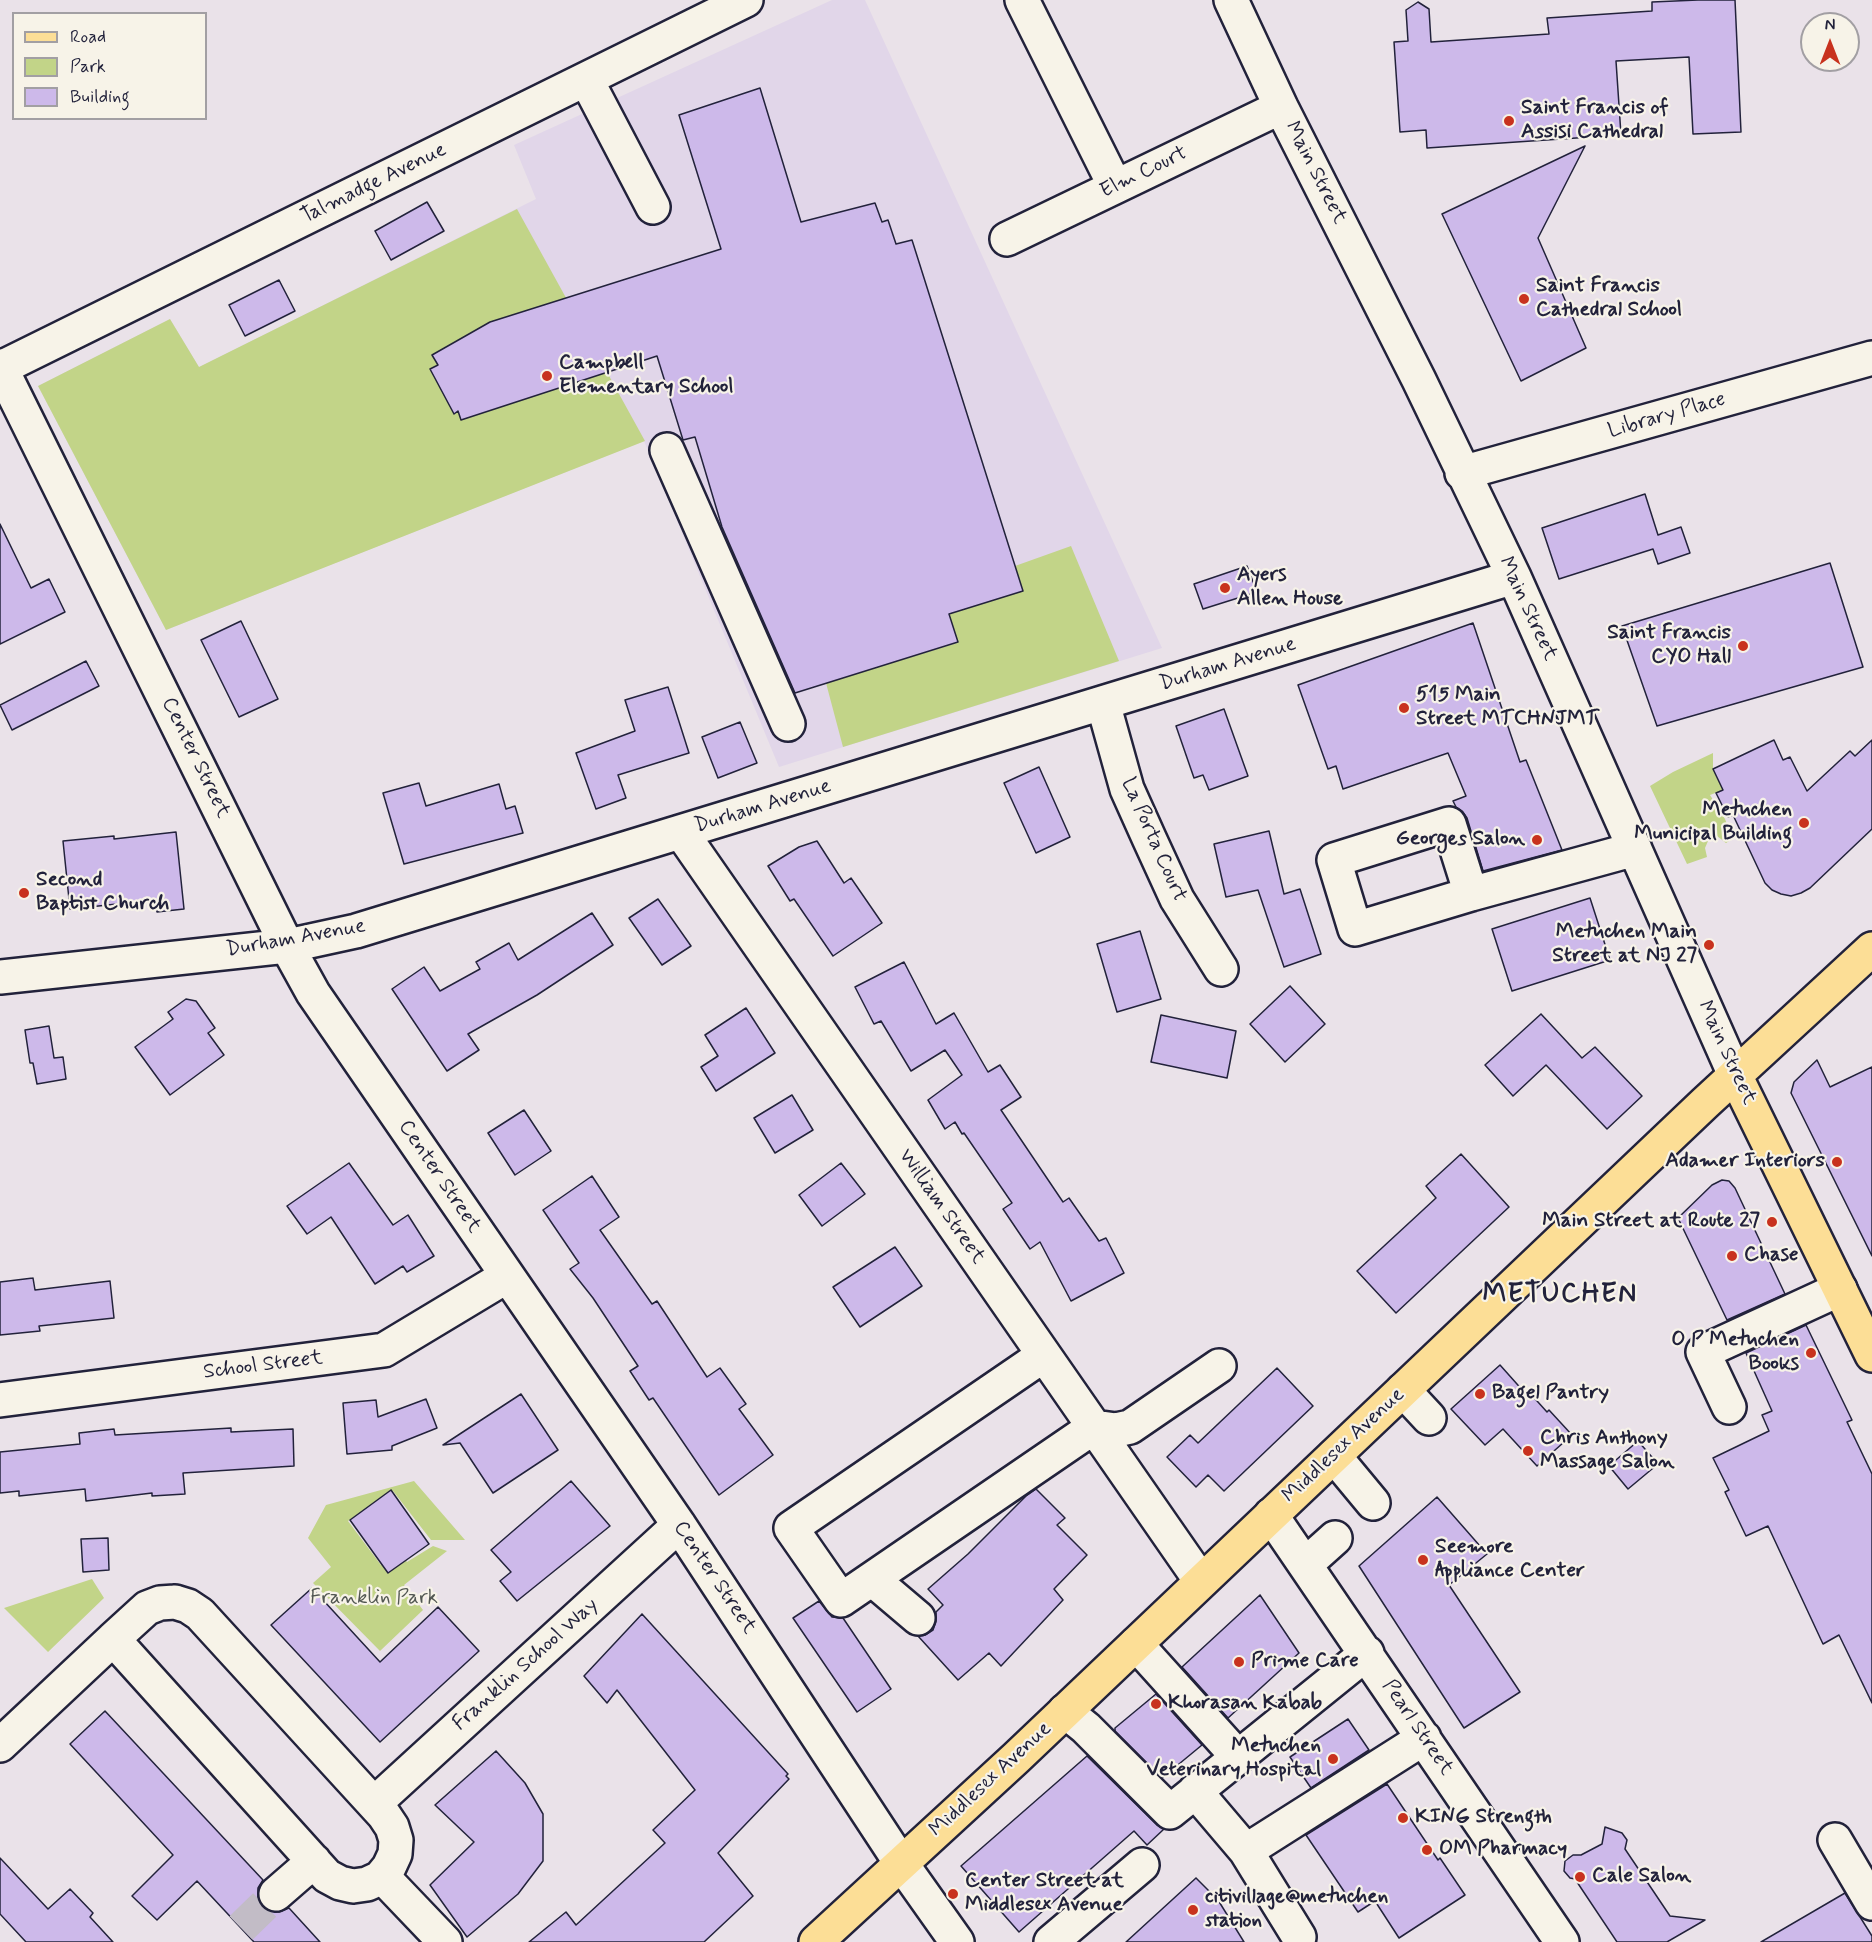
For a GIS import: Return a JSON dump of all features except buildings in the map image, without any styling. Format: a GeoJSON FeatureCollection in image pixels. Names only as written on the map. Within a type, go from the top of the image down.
{"type":"FeatureCollection","features":[{"type":"Feature","properties":{"kind":"main road","name":"Middlesex Avenue"},"geometry":{"type":"LineString","coordinates":[[816,1942],[1065,1711],[1735,1075],[1872,949]]}},
{"type":"Feature","properties":{"kind":"main road","name":"Main Street"},"geometry":{"type":"LineString","coordinates":[[1735,1075],[1840,1289],[1865,1322],[1872,1355]]}},
{"type":"Feature","properties":{"kind":"street","name":"Talmadge Avenue"},"geometry":{"type":"LineString","coordinates":[[0,367],[746,0]]}},
{"type":"Feature","properties":{"kind":"street"},"geometry":{"type":"LineString","coordinates":[[1022,0],[1115,186]]}},
{"type":"Feature","properties":{"kind":"street","name":"Main Street"},"geometry":{"type":"LineString","coordinates":[[1231,0],[1281,107],[1419,380],[1514,577],[1735,1075]]}},
{"type":"Feature","properties":{"kind":"street"},"geometry":{"type":"LineString","coordinates":[[586,79],[653,207]]}},
{"type":"Feature","properties":{"kind":"street","name":"Elm Court"},"geometry":{"type":"LineString","coordinates":[[1007,239],[1281,107]]}},
{"type":"Feature","properties":{"kind":"street","name":"Library Place"},"geometry":{"type":"LineString","coordinates":[[1462,473],[1872,358]]}},
{"type":"Feature","properties":{"kind":"street","name":"Center Street"},"geometry":{"type":"LineString","coordinates":[[0,367],[287,946],[313,993],[679,1525],[902,1863],[957,1942]]}},
{"type":"Feature","properties":{"kind":"street"},"geometry":{"type":"LineString","coordinates":[[667,450],[788,724]]}},
{"type":"Feature","properties":{"kind":"street","name":"Durham Avenue"},"geometry":{"type":"LineString","coordinates":[[0,977],[287,946],[356,931],[1514,577]]}},
{"type":"Feature","properties":{"kind":"street","name":"La Porta Court"},"geometry":{"type":"LineString","coordinates":[[1103,703],[1127,789],[1177,899],[1221,969]]}},
{"type":"Feature","properties":{"kind":"street","name":"William Street"},"geometry":{"type":"LineString","coordinates":[[681,832],[1202,1581]]}},
{"type":"Feature","properties":{"kind":"street"},"geometry":{"type":"LineString","coordinates":[[1471,894],[1635,849]]}},
{"type":"Feature","properties":{"kind":"street","name":"School Street"},"geometry":{"type":"LineString","coordinates":[[0,1400],[384,1350],[507,1276]]}},
{"type":"Feature","properties":{"kind":"street"},"geometry":{"type":"LineString","coordinates":[[1729,1407],[1704,1352],[1840,1289]]}},
{"type":"Feature","properties":{"kind":"street"},"geometry":{"type":"LineString","coordinates":[[1044,1355],[791,1528],[841,1600],[1094,1427],[1116,1430],[1130,1427],[1219,1366]]}},
{"type":"Feature","properties":{"kind":"street"},"geometry":{"type":"LineString","coordinates":[[1403,1390],[1429,1418]]}},
{"type":"Feature","properties":{"kind":"street"},"geometry":{"type":"LineString","coordinates":[[1334,1456],[1373,1503]]}},
{"type":"Feature","properties":{"kind":"street","name":"Pearl Street"},"geometry":{"type":"LineString","coordinates":[[1272,1515],[1562,1942]]}},
{"type":"Feature","properties":{"kind":"street","name":"Franklin School Way"},"geometry":{"type":"LineString","coordinates":[[374,1804],[679,1525]]}},
{"type":"Feature","properties":{"kind":"street"},"geometry":{"type":"LineString","coordinates":[[1306,1564],[1335,1538]]}},
{"type":"Feature","properties":{"kind":"street"},"geometry":{"type":"LineString","coordinates":[[872,1580],[918,1618]]}},
{"type":"Feature","properties":{"kind":"street"},"geometry":{"type":"LineString","coordinates":[[0,1745],[113,1639],[147,1608],[160,1603],[175,1602],[188,1606],[200,1614],[374,1804],[392,1827],[396,1840],[395,1854],[389,1868],[382,1876],[367,1884],[353,1886],[340,1883],[327,1876],[113,1639]]}},
{"type":"Feature","properties":{"kind":"street"},"geometry":{"type":"LineString","coordinates":[[1136,1644],[1238,1757]]}},
{"type":"Feature","properties":{"kind":"street"},"geometry":{"type":"LineString","coordinates":[[1065,1711],[1086,1728],[1170,1812],[1367,1653]]}},
{"type":"Feature","properties":{"kind":"street"},"geometry":{"type":"LineString","coordinates":[[1246,1851],[1424,1738]]}},
{"type":"Feature","properties":{"kind":"street"},"geometry":{"type":"LineString","coordinates":[[1195,1791],[1246,1851],[1299,1938]]}},
{"type":"Feature","properties":{"kind":"street"},"geometry":{"type":"LineString","coordinates":[[1872,1859],[1864,1856],[1842,1836],[1872,1902]]}},
{"type":"Feature","properties":{"kind":"street"},"geometry":{"type":"LineString","coordinates":[[276,1894],[314,1861]]}},
{"type":"Feature","properties":{"kind":"street"},"geometry":{"type":"LineString","coordinates":[[1051,1942],[1142,1866]]}},
{"type":"Feature","properties":{"kind":"street"},"geometry":{"type":"LineString","coordinates":[[382,1876],[445,1942]]}},
{"type":"Feature","properties":{"kind":"shaded area","name":"Campbell Elementary School"},"geometry":{"type":"Polygon","coordinates":[[[832,0],[865,0],[1162,648],[779,767],[644,441],[166,630],[38,386],[170,319],[199,367],[536,199],[514,145],[832,0]]]}},
{"type":"Feature","properties":{"kind":"green space"},"geometry":{"type":"Polygon","coordinates":[[[517,209],[645,441],[166,630],[38,386],[170,319],[199,367],[517,209]]]}},
{"type":"Feature","properties":{"kind":"green space"},"geometry":{"type":"Polygon","coordinates":[[[1071,546],[1119,661],[843,747],[826,683],[957,643],[949,614],[1023,591],[1015,566],[1071,546]]]}},
{"type":"Feature","properties":{"kind":"green space"},"geometry":{"type":"Polygon","coordinates":[[[1713,753],[1713,769],[1723,790],[1710,795],[1735,837],[1726,843],[1717,836],[1708,841],[1705,848],[1707,857],[1687,864],[1650,786],[1713,753]]]}},
{"type":"Feature","properties":{"kind":"green space","name":"Franklin Park"},"geometry":{"type":"Polygon","coordinates":[[[414,1481],[465,1540],[431,1540],[393,1491],[348,1521],[381,1565],[401,1553],[407,1562],[433,1546],[447,1551],[404,1585],[423,1610],[380,1651],[313,1583],[331,1567],[308,1538],[326,1505],[414,1481]]]}},
{"type":"Feature","properties":{"kind":"green space"},"geometry":{"type":"Polygon","coordinates":[[[92,1579],[104,1598],[48,1652],[4,1608],[92,1579]]]}},
{"type":"Feature","properties":{"kind":"tunnel"},"geometry":{"type":"LineString","coordinates":[[241,1928],[276,1894]]}},
{"type":"Feature","properties":{"kind":"place","name":"Saint Francis of Assisi Cathedral"},"geometry":{"type":"Point","coordinates":[1509,121]}},
{"type":"Feature","properties":{"kind":"place","name":"Saint Francis Cathedral School"},"geometry":{"type":"Point","coordinates":[1524,299]}},
{"type":"Feature","properties":{"kind":"place","name":"Campbell Elementary School"},"geometry":{"type":"Point","coordinates":[547,376]}},
{"type":"Feature","properties":{"kind":"place","name":"Ayers Allen House"},"geometry":{"type":"Point","coordinates":[1225,588]}},
{"type":"Feature","properties":{"kind":"place","name":"Saint Francis CYO Hall"},"geometry":{"type":"Point","coordinates":[1743,646]}},
{"type":"Feature","properties":{"kind":"place","name":"515 Main Street MTCHNJMT"},"geometry":{"type":"Point","coordinates":[1404,708]}},
{"type":"Feature","properties":{"kind":"place","name":"Metuchen Municipal Building"},"geometry":{"type":"Point","coordinates":[1804,823]}},
{"type":"Feature","properties":{"kind":"place","name":"Georges Salon"},"geometry":{"type":"Point","coordinates":[1537,840]}},
{"type":"Feature","properties":{"kind":"place","name":"Second Baptist Church"},"geometry":{"type":"Point","coordinates":[24,893]}},
{"type":"Feature","properties":{"kind":"place","name":"Metuchen Main Street at NJ 27"},"geometry":{"type":"Point","coordinates":[1709,945]}},
{"type":"Feature","properties":{"kind":"place","name":"Adamer Interiors"},"geometry":{"type":"Point","coordinates":[1837,1162]}},
{"type":"Feature","properties":{"kind":"place","name":"Main Street at Route 27"},"geometry":{"type":"Point","coordinates":[1772,1222]}},
{"type":"Feature","properties":{"kind":"place","name":"Chase"},"geometry":{"type":"Point","coordinates":[1732,1256]}},
{"type":"Feature","properties":{"kind":"place","name":"O P Metuchen Books"},"geometry":{"type":"Point","coordinates":[1811,1353]}},
{"type":"Feature","properties":{"kind":"place","name":"Bagel Pantry"},"geometry":{"type":"Point","coordinates":[1480,1394]}},
{"type":"Feature","properties":{"kind":"place","name":"Chris Anthony Massage Salon"},"geometry":{"type":"Point","coordinates":[1528,1451]}},
{"type":"Feature","properties":{"kind":"place","name":"Seemore Appliance Center"},"geometry":{"type":"Point","coordinates":[1423,1560]}},
{"type":"Feature","properties":{"kind":"place","name":"Prime Care"},"geometry":{"type":"Point","coordinates":[1239,1662]}},
{"type":"Feature","properties":{"kind":"place","name":"Khorasan Kabab"},"geometry":{"type":"Point","coordinates":[1156,1704]}},
{"type":"Feature","properties":{"kind":"place","name":"Metuchen Veterinary Hospital"},"geometry":{"type":"Point","coordinates":[1333,1759]}},
{"type":"Feature","properties":{"kind":"place","name":"KING Strength"},"geometry":{"type":"Point","coordinates":[1403,1818]}},
{"type":"Feature","properties":{"kind":"place","name":"OM Pharmacy"},"geometry":{"type":"Point","coordinates":[1427,1850]}},
{"type":"Feature","properties":{"kind":"place","name":"Cale Salon"},"geometry":{"type":"Point","coordinates":[1580,1877]}},
{"type":"Feature","properties":{"kind":"place","name":"Center Street at Middlesex Avenue"},"geometry":{"type":"Point","coordinates":[953,1894]}},
{"type":"Feature","properties":{"kind":"place","name":"citivillage@metuchen station"},"geometry":{"type":"Point","coordinates":[1193,1910]}},
{"type":"Feature","properties":{"kind":"district","name":"METUCHEN"},"geometry":{"type":"Point","coordinates":[1560,1295]}}]}
